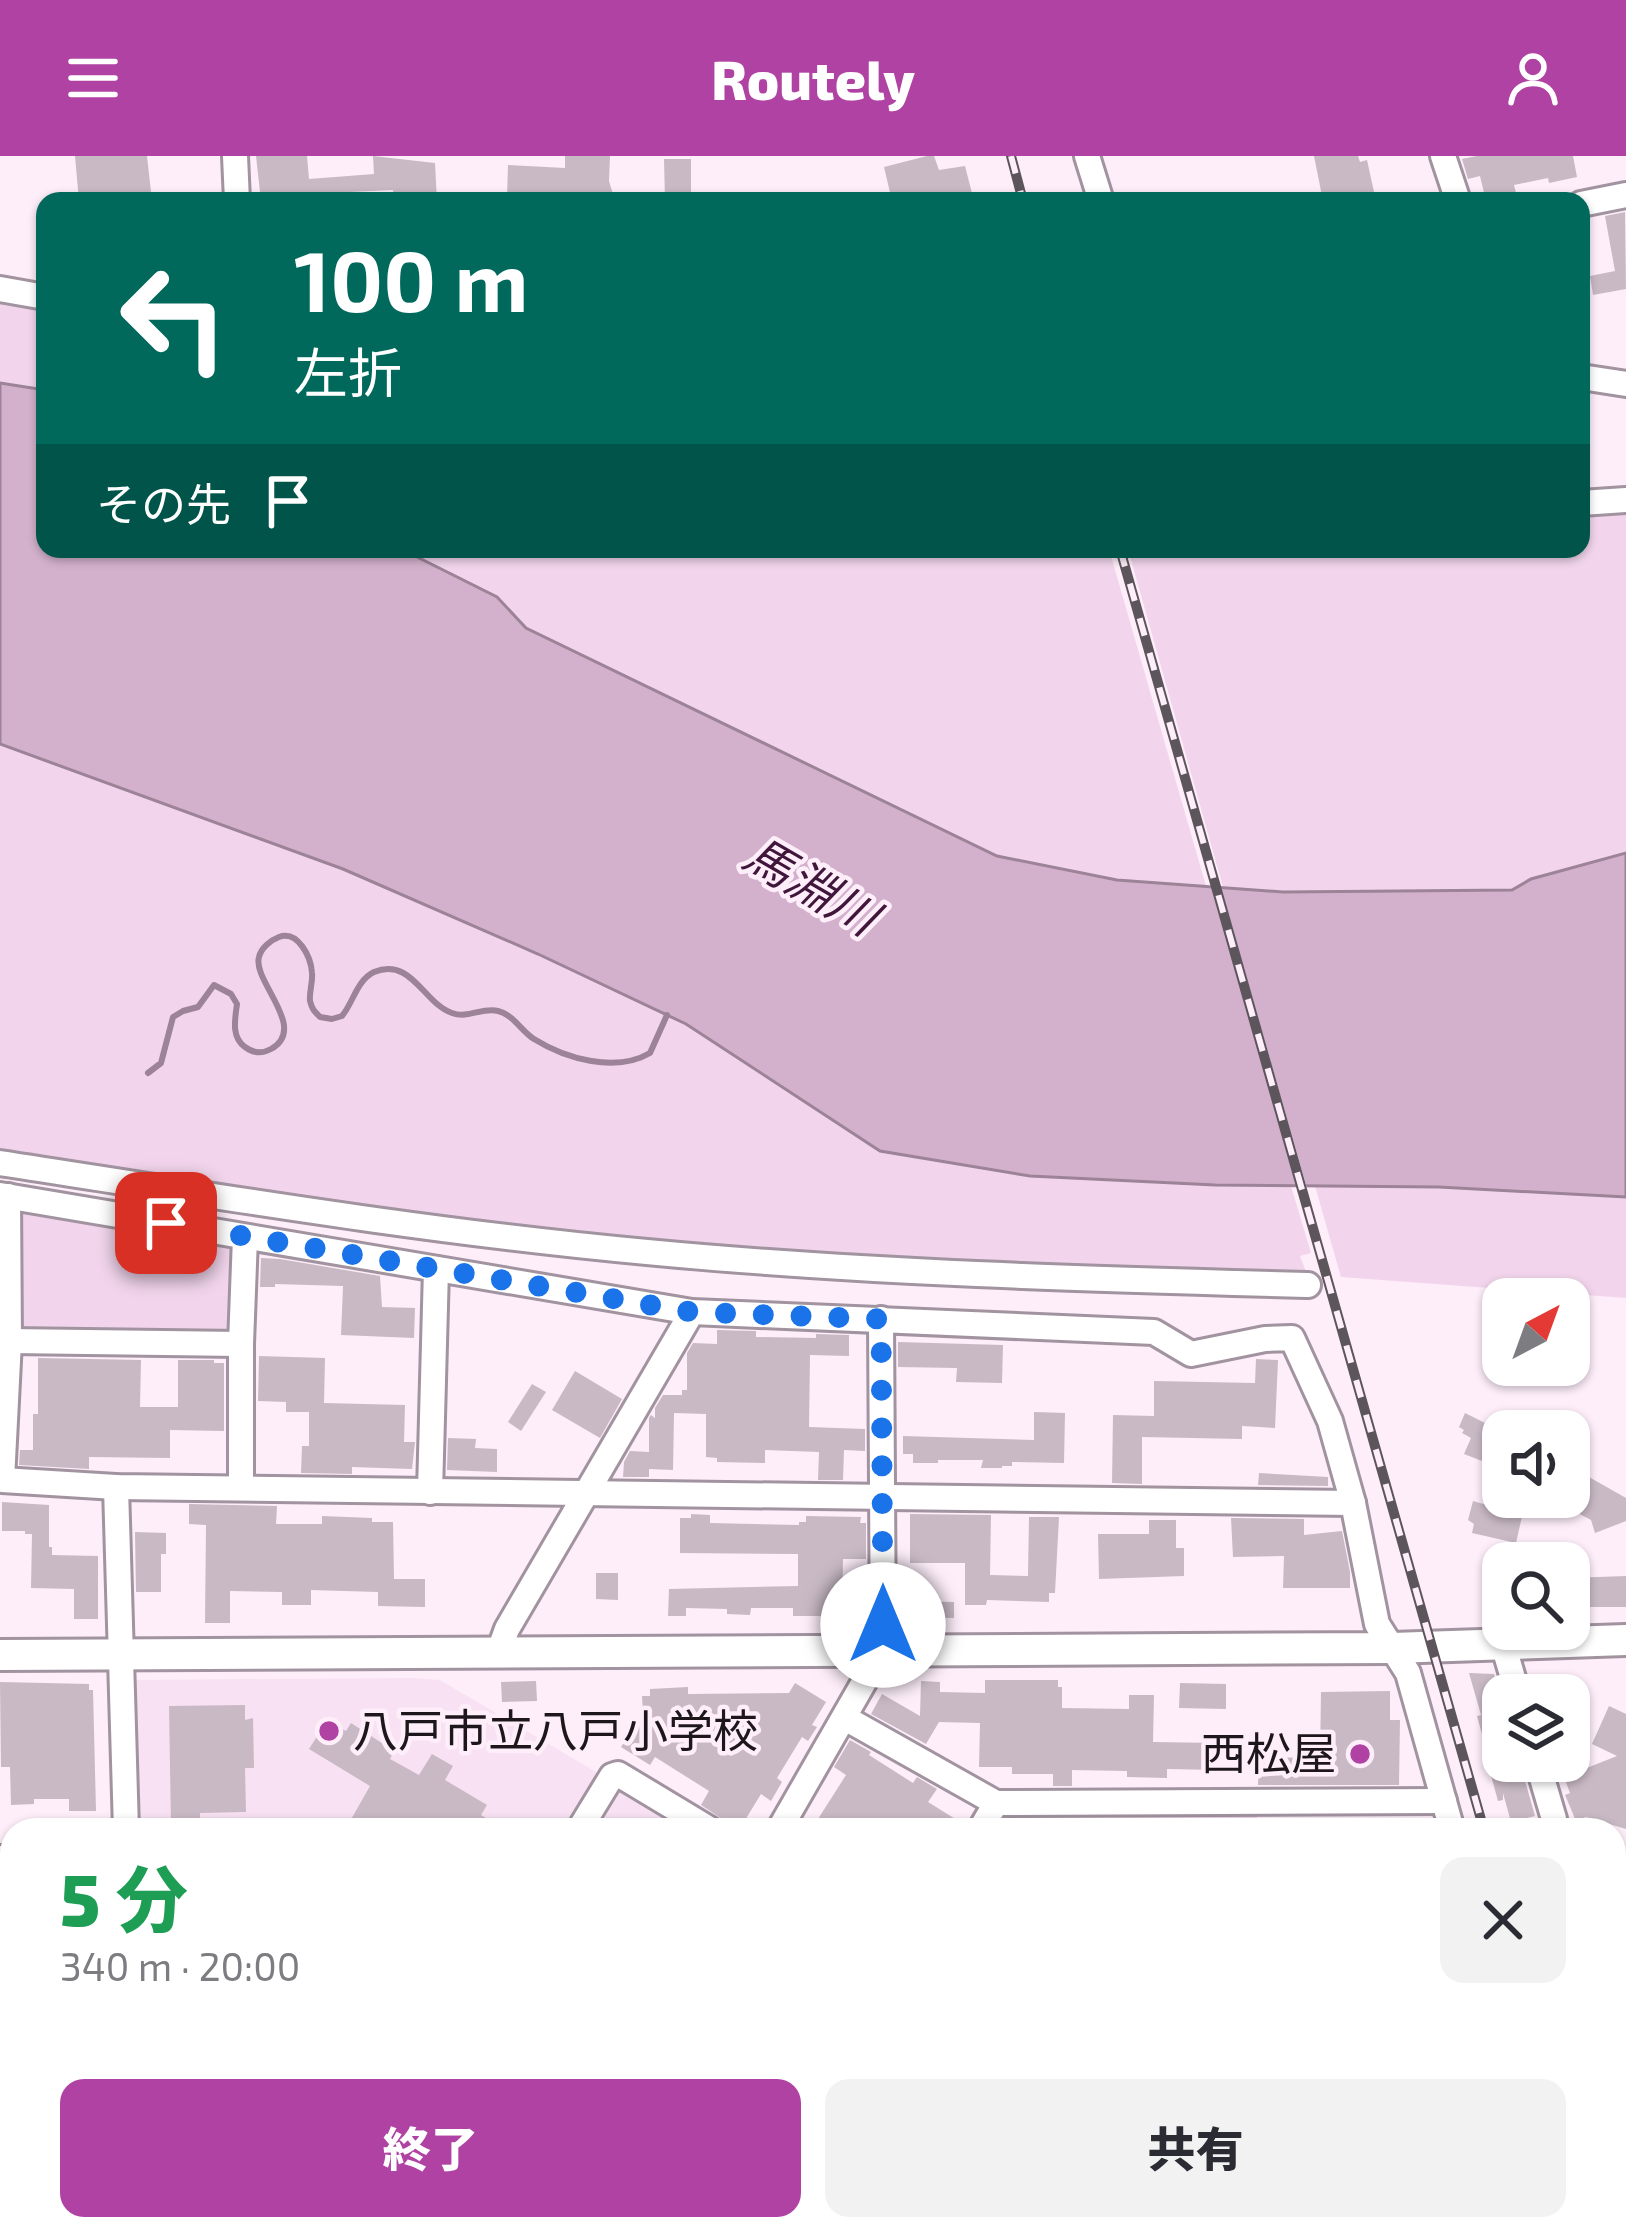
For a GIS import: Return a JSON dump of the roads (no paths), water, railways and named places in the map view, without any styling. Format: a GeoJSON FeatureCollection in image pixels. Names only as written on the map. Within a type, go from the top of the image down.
{"type":"FeatureCollection","features":[{"type":"Feature","properties":{"kind":"street"},"geometry":{"type":"LineString","coordinates":[[235,156],[237,192]]}},
{"type":"Feature","properties":{"kind":"street"},"geometry":{"type":"LineString","coordinates":[[1087,156],[1098,192]]}},
{"type":"Feature","properties":{"kind":"street"},"geometry":{"type":"LineString","coordinates":[[1443,156],[1455,192]]}},
{"type":"Feature","properties":{"kind":"street"},"geometry":{"type":"LineString","coordinates":[[1590,202],[1626,195]]}},
{"type":"Feature","properties":{"kind":"street"},"geometry":{"type":"LineString","coordinates":[[0,289],[36,296]]}},
{"type":"Feature","properties":{"kind":"street"},"geometry":{"type":"LineString","coordinates":[[1590,378],[1626,384]]}},
{"type":"Feature","properties":{"kind":"street"},"geometry":{"type":"LineString","coordinates":[[1590,502],[1626,500]]}},
{"type":"Feature","properties":{"kind":"street"},"geometry":{"type":"LineString","coordinates":[[0,1163],[305,1211],[643,1252],[1009,1276],[1308,1285]]}},
{"type":"Feature","properties":{"kind":"street"},"geometry":{"type":"LineString","coordinates":[[1352,1503],[116,1487],[2,1480],[9,1341],[4,1196],[692,1312],[1154,1331],[1191,1354],[1292,1338],[1330,1421],[1352,1503],[1377,1624],[1408,1673],[1449,1818]]}},
{"type":"Feature","properties":{"kind":"street"},"geometry":{"type":"LineString","coordinates":[[241,1487],[245,1237]]}},
{"type":"Feature","properties":{"kind":"street"},"geometry":{"type":"LineString","coordinates":[[430,1492],[436,1269]]}},
{"type":"Feature","properties":{"kind":"street"},"geometry":{"type":"LineString","coordinates":[[499,1651],[507,1629],[692,1312]]}},
{"type":"Feature","properties":{"kind":"street"},"geometry":{"type":"LineString","coordinates":[[786,1818],[883,1649],[881,1319]]}},
{"type":"Feature","properties":{"kind":"street"},"geometry":{"type":"LineString","coordinates":[[9,1341],[241,1344]]}},
{"type":"Feature","properties":{"kind":"street"},"geometry":{"type":"LineString","coordinates":[[116,1487],[126,1818]]}},
{"type":"Feature","properties":{"kind":"street"},"geometry":{"type":"LineString","coordinates":[[1590,1641],[1626,1640]]}},
{"type":"Feature","properties":{"kind":"street"},"geometry":{"type":"LineString","coordinates":[[0,1655],[1482,1645]]}},
{"type":"Feature","properties":{"kind":"street"},"geometry":{"type":"LineString","coordinates":[[845,1718],[996,1803],[1444,1801]]}},
{"type":"Feature","properties":{"kind":"street"},"geometry":{"type":"LineString","coordinates":[[586,1818],[612,1776],[618,1774],[691,1818]]}},
{"type":"Feature","properties":{"kind":"street"},"geometry":{"type":"LineString","coordinates":[[1543,1782],[1554,1818]]}},
{"type":"Feature","properties":{"kind":"street"},"geometry":{"type":"LineString","coordinates":[[1264,1802],[1266,1818]]}},
{"type":"Feature","properties":{"kind":"street"},"geometry":{"type":"LineString","coordinates":[[987,1818],[996,1803]]}},
{"type":"Feature","properties":{"kind":"water","name":"馬淵川"},"geometry":{"type":"Polygon","coordinates":[[[0,383],[36,389],[36,558],[419,558],[497,597],[526,628],[997,856],[1117,880],[1283,892],[1512,890],[1531,879],[1626,853],[1626,1197],[1030,1176],[880,1151],[686,1024],[538,954],[343,869],[0,744],[0,383]]]}},
{"type":"Feature","properties":{"kind":"waterway"},"geometry":{"type":"LineString","coordinates":[[148,1073],[161,1063],[173,1017],[198,1007],[214,985],[231,994],[237,1004],[236,1033],[245,1047],[264,1052],[281,1040],[282,1017],[263,979],[259,957],[270,942],[286,936],[298,941],[309,960],[310,1001],[320,1017],[342,1016],[363,980],[387,969],[408,976],[452,1013],[498,1011],[547,1046],[607,1063],[650,1053],[667,1015]]}},
{"type":"Feature","properties":{"kind":"railway"},"geometry":{"type":"LineString","coordinates":[[1011,156],[1021,192]]}},
{"type":"Feature","properties":{"kind":"railway"},"geometry":{"type":"LineString","coordinates":[[1123,558],[1481,1818]]}},
{"type":"Feature","properties":{"kind":"place","name":"八戸市立八戸小学校"},"geometry":{"type":"Point","coordinates":[329,1731]}},
{"type":"Feature","properties":{"kind":"place","name":"西松屋"},"geometry":{"type":"Point","coordinates":[1360,1754]}}]}
